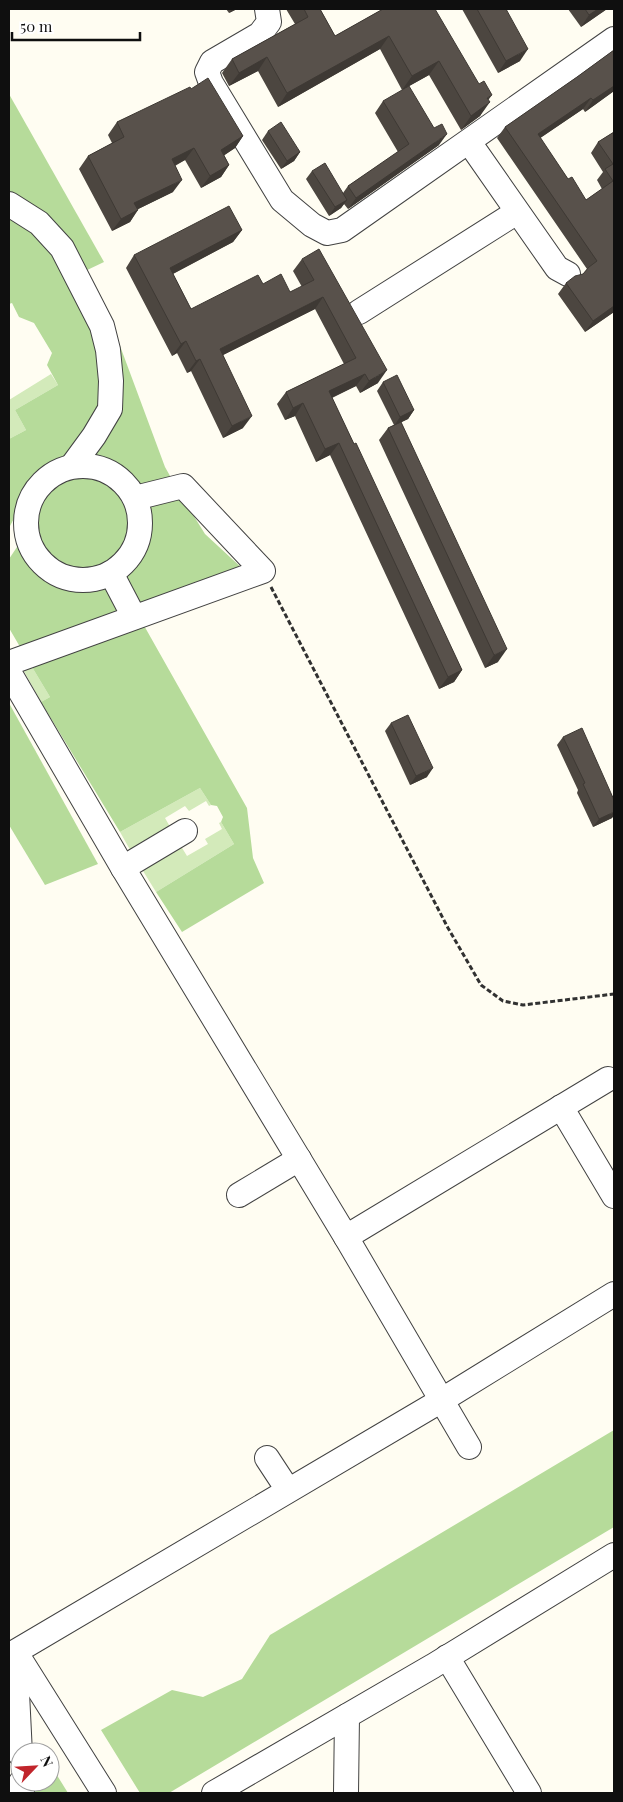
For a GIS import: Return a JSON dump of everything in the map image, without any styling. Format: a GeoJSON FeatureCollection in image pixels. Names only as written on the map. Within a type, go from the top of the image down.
{"type":"FeatureCollection","features":[{"type":"Feature","properties":{"kind":"street"},"geometry":{"type":"LineString","coordinates":[[268,9],[269,22],[260,34],[212,62],[207,72],[211,83],[282,200],[312,225],[327,233],[342,230],[614,39]]}},
{"type":"Feature","properties":{"kind":"street"},"geometry":{"type":"LineString","coordinates":[[469,142],[557,268],[568,274]]}},
{"type":"Feature","properties":{"kind":"street"},"geometry":{"type":"LineString","coordinates":[[9,204],[39,223],[62,248],[102,326],[108,350],[111,381],[110,409],[94,436],[72,466]]}},
{"type":"Feature","properties":{"kind":"street"},"geometry":{"type":"LineString","coordinates":[[359,312],[518,212]]}},
{"type":"Feature","properties":{"kind":"street"},"geometry":{"type":"LineString","coordinates":[[9,546],[26,518],[31,499],[38,486],[54,472],[72,466],[92,466],[111,472],[123,482],[135,498],[140,518],[138,538],[130,556],[111,573],[97,579],[68,579],[50,570],[36,556],[28,538],[26,518]]}},
{"type":"Feature","properties":{"kind":"street"},"geometry":{"type":"LineString","coordinates":[[9,663],[263,571],[183,486],[135,498]]}},
{"type":"Feature","properties":{"kind":"street"},"geometry":{"type":"LineString","coordinates":[[111,573],[134,617]]}},
{"type":"Feature","properties":{"kind":"street"},"geometry":{"type":"LineString","coordinates":[[9,672],[123,868],[346,1237],[469,1447]]}},
{"type":"Feature","properties":{"kind":"street"},"geometry":{"type":"LineString","coordinates":[[123,868],[185,832]]}},
{"type":"Feature","properties":{"kind":"street"},"geometry":{"type":"LineString","coordinates":[[346,1237],[608,1079]]}},
{"type":"Feature","properties":{"kind":"street"},"geometry":{"type":"LineString","coordinates":[[561,1107],[614,1196]]}},
{"type":"Feature","properties":{"kind":"street"},"geometry":{"type":"LineString","coordinates":[[239,1195],[299,1159]]}},
{"type":"Feature","properties":{"kind":"street"},"geometry":{"type":"LineString","coordinates":[[12,1646],[288,1490],[442,1400],[614,1294]]}},
{"type":"Feature","properties":{"kind":"street"},"geometry":{"type":"LineString","coordinates":[[267,1458],[288,1490]]}},
{"type":"Feature","properties":{"kind":"street"},"geometry":{"type":"LineString","coordinates":[[214,1793],[447,1657],[614,1555]]}},
{"type":"Feature","properties":{"kind":"street"},"geometry":{"type":"LineString","coordinates":[[12,1646],[19,1742]]}},
{"type":"Feature","properties":{"kind":"street"},"geometry":{"type":"LineString","coordinates":[[12,1646],[104,1793]]}},
{"type":"Feature","properties":{"kind":"street"},"geometry":{"type":"LineString","coordinates":[[447,1657],[529,1793]]}},
{"type":"Feature","properties":{"kind":"street"},"geometry":{"type":"LineString","coordinates":[[346,1793],[347,1716]]}},
{"type":"Feature","properties":{"kind":"path"},"geometry":{"type":"LineString","coordinates":[[263,571],[443,920],[481,984],[503,1000],[523,1005],[614,994]]}},
{"type":"Feature","properties":{"kind":"green space"},"geometry":{"type":"Polygon","coordinates":[[[9,94],[104,262],[83,272],[9,198],[9,94]]]}},
{"type":"Feature","properties":{"kind":"green space"},"geometry":{"type":"Polygon","coordinates":[[[9,211],[57,250],[98,327],[106,404],[69,456],[35,478],[9,528],[9,439],[26,430],[15,410],[58,385],[47,365],[52,353],[34,323],[19,317],[12,303],[9,304],[9,211]]]}},
{"type":"Feature","properties":{"kind":"green space"},"geometry":{"type":"Polygon","coordinates":[[[113,327],[165,467],[174,483],[134,490],[114,471],[88,460],[113,327]]]}},
{"type":"Feature","properties":{"kind":"green space"},"geometry":{"type":"Polygon","coordinates":[[[51,374],[58,385],[15,410],[26,430],[9,439],[9,400],[51,374]]]}},
{"type":"Feature","properties":{"kind":"green space"},"geometry":{"type":"Polygon","coordinates":[[[83,473],[102,476],[119,487],[130,504],[133,523],[130,542],[119,559],[102,570],[83,573],[64,570],[47,559],[36,542],[33,523],[36,504],[47,487],[64,476],[83,473]]]}},
{"type":"Feature","properties":{"kind":"green space"},"geometry":{"type":"Polygon","coordinates":[[[182,497],[205,534],[244,570],[134,609],[117,574],[134,559],[142,540],[145,517],[140,502],[182,497]]]}},
{"type":"Feature","properties":{"kind":"green space"},"geometry":{"type":"Polygon","coordinates":[[[23,538],[34,558],[49,573],[69,583],[98,583],[107,579],[124,614],[23,652],[9,628],[9,559],[23,538]]]}},
{"type":"Feature","properties":{"kind":"green space"},"geometry":{"type":"Polygon","coordinates":[[[142,622],[247,808],[253,858],[264,883],[182,932],[156,892],[234,844],[221,822],[223,817],[217,806],[211,805],[200,788],[120,832],[41,702],[50,697],[29,662],[142,622]]]}},
{"type":"Feature","properties":{"kind":"green space"},"geometry":{"type":"Polygon","coordinates":[[[29,662],[50,697],[41,702],[20,664],[29,662]]]}},
{"type":"Feature","properties":{"kind":"green space"},"geometry":{"type":"Polygon","coordinates":[[[9,703],[98,864],[45,885],[9,825],[9,703]]]}},
{"type":"Feature","properties":{"kind":"green space"},"geometry":{"type":"Polygon","coordinates":[[[200,788],[211,805],[209,806],[206,801],[189,811],[185,806],[165,818],[173,832],[133,855],[120,832],[200,788]]]}},
{"type":"Feature","properties":{"kind":"green space"},"geometry":{"type":"Polygon","coordinates":[[[221,822],[234,844],[156,892],[140,866],[179,843],[187,856],[208,844],[205,839],[222,829],[219,823],[221,822]]]}},
{"type":"Feature","properties":{"kind":"green space"},"geometry":{"type":"Polygon","coordinates":[[[614,1430],[614,1527],[169,1793],[140,1793],[101,1730],[172,1690],[203,1697],[242,1679],[270,1635],[614,1430]]]}},
{"type":"Feature","properties":{"kind":"green space"},"geometry":{"type":"Polygon","coordinates":[[[60,1780],[68,1793],[31,1793],[60,1792],[60,1780]]]}},
{"type":"Feature","properties":{"kind":"building"},"geometry":{"type":"Polygon","coordinates":[[[304,9],[320,9],[335,36],[383,9],[435,9],[479,84],[484,81],[492,95],[487,98],[490,102],[471,116],[439,61],[412,76],[389,36],[287,93],[267,57],[239,73],[232,59],[308,17],[304,9]]]}},
{"type":"Feature","properties":{"kind":"building"},"geometry":{"type":"Polygon","coordinates":[[[477,9],[506,9],[528,49],[506,61],[477,9]]]}},
{"type":"Feature","properties":{"kind":"building"},"geometry":{"type":"Polygon","coordinates":[[[585,9],[598,9],[589,15],[585,9]]]}},
{"type":"Feature","properties":{"kind":"building"},"geometry":{"type":"Polygon","coordinates":[[[614,50],[614,86],[593,100],[591,98],[538,134],[568,179],[572,177],[586,200],[613,181],[605,169],[613,164],[598,142],[614,132],[614,306],[593,321],[566,283],[575,276],[583,274],[597,261],[505,127],[614,50]]]}},
{"type":"Feature","properties":{"kind":"building"},"geometry":{"type":"Polygon","coordinates":[[[208,78],[243,136],[221,150],[229,165],[210,176],[194,148],[172,159],[182,180],[134,203],[138,210],[121,219],[88,156],[124,137],[117,122],[190,87],[191,89],[208,78]]]}},
{"type":"Feature","properties":{"kind":"building"},"geometry":{"type":"Polygon","coordinates":[[[409,86],[434,128],[442,124],[447,134],[356,198],[348,186],[409,144],[383,101],[409,86]]]}},
{"type":"Feature","properties":{"kind":"building"},"geometry":{"type":"Polygon","coordinates":[[[281,122],[300,152],[287,161],[268,131],[281,122]]]}},
{"type":"Feature","properties":{"kind":"building"},"geometry":{"type":"Polygon","coordinates":[[[325,163],[347,200],[335,207],[312,171],[325,163]]]}},
{"type":"Feature","properties":{"kind":"building"},"geometry":{"type":"Polygon","coordinates":[[[229,206],[242,230],[170,268],[191,309],[258,275],[263,284],[281,274],[290,292],[314,280],[302,259],[319,249],[387,370],[369,381],[365,374],[329,391],[354,444],[356,443],[462,670],[448,677],[339,443],[325,449],[303,403],[293,408],[286,392],[356,358],[323,297],[220,349],[252,416],[232,426],[200,359],[196,361],[186,341],[181,344],[134,255],[229,206]]]}},
{"type":"Feature","properties":{"kind":"building"},"geometry":{"type":"Polygon","coordinates":[[[397,375],[414,410],[400,417],[383,382],[397,375]]]}},
{"type":"Feature","properties":{"kind":"building"},"geometry":{"type":"Polygon","coordinates":[[[401,422],[507,649],[494,655],[388,428],[401,422]]]}},
{"type":"Feature","properties":{"kind":"building"},"geometry":{"type":"Polygon","coordinates":[[[408,715],[433,768],[416,776],[391,723],[408,715]]]}},
{"type":"Feature","properties":{"kind":"building"},"geometry":{"type":"Polygon","coordinates":[[[582,728],[614,800],[614,812],[599,819],[583,784],[585,783],[563,737],[582,728]]]}}]}
